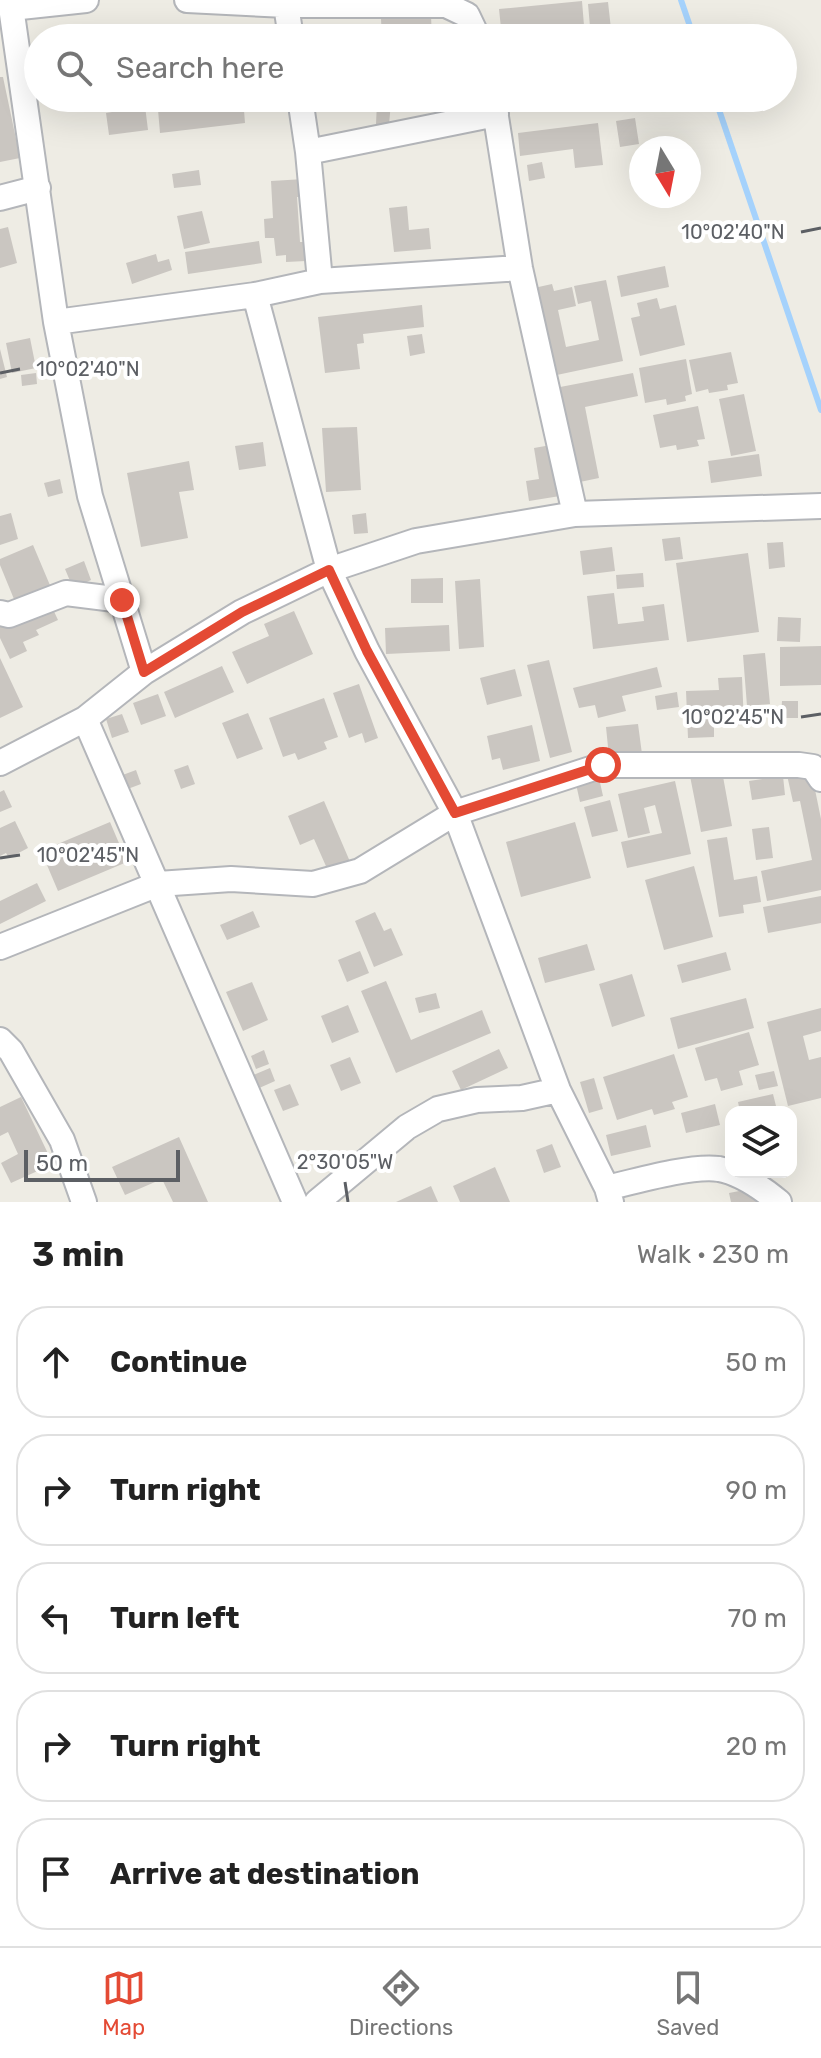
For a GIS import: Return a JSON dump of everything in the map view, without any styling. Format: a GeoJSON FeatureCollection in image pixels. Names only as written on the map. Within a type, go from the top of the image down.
{"type":"FeatureCollection","features":[{"type":"Feature","properties":{"kind":"street"},"geometry":{"type":"LineString","coordinates":[[24,93],[11,4],[86,0]]}},
{"type":"Feature","properties":{"kind":"street"},"geometry":{"type":"LineString","coordinates":[[187,0],[286,5],[446,5],[467,15],[471,24]]}},
{"type":"Feature","properties":{"kind":"street"},"geometry":{"type":"LineString","coordinates":[[286,5],[289,24]]}},
{"type":"Feature","properties":{"kind":"street"},"geometry":{"type":"LineString","coordinates":[[27,112],[56,322],[90,496],[144,672]]}},
{"type":"Feature","properties":{"kind":"street"},"geometry":{"type":"LineString","coordinates":[[302,112],[320,281]]}},
{"type":"Feature","properties":{"kind":"street"},"geometry":{"type":"LineString","coordinates":[[308,152],[470,112]]}},
{"type":"Feature","properties":{"kind":"street"},"geometry":{"type":"LineString","coordinates":[[495,112],[520,268],[575,514]]}},
{"type":"Feature","properties":{"kind":"street"},"geometry":{"type":"LineString","coordinates":[[0,198],[38,188]]}},
{"type":"Feature","properties":{"kind":"street"},"geometry":{"type":"LineString","coordinates":[[56,322],[255,295],[320,281],[520,268]]}},
{"type":"Feature","properties":{"kind":"street"},"geometry":{"type":"LineString","coordinates":[[255,295],[329,570],[367,651],[455,813],[558,1090],[609,1195],[666,1174],[718,1169],[764,1189],[779,1202]]}},
{"type":"Feature","properties":{"kind":"street"},"geometry":{"type":"LineString","coordinates":[[0,763],[85,719],[144,672],[242,612],[329,570],[416,541],[575,514],[821,506]]}},
{"type":"Feature","properties":{"kind":"street"},"geometry":{"type":"LineString","coordinates":[[0,613],[9,615],[66,593],[122,600]]}},
{"type":"Feature","properties":{"kind":"street"},"geometry":{"type":"LineString","coordinates":[[85,719],[295,1202]]}},
{"type":"Feature","properties":{"kind":"street"},"geometry":{"type":"LineString","coordinates":[[0,947],[158,884],[231,879],[313,884],[360,871],[455,813],[603,765],[799,765],[813,767],[821,779]]}},
{"type":"Feature","properties":{"kind":"street"},"geometry":{"type":"LineString","coordinates":[[0,1040],[11,1051],[62,1140],[84,1202]]}},
{"type":"Feature","properties":{"kind":"street"},"geometry":{"type":"LineString","coordinates":[[317,1202],[407,1127],[438,1109],[477,1100],[522,1098],[558,1090]]}},
{"type":"Feature","properties":{"kind":"building"},"geometry":{"type":"Polygon","coordinates":[[[582,1],[584,24],[501,24],[499,9],[582,1]]]}},
{"type":"Feature","properties":{"kind":"building"},"geometry":{"type":"Polygon","coordinates":[[[608,2],[610,24],[590,24],[588,4],[608,2]]]}},
{"type":"Feature","properties":{"kind":"building"},"geometry":{"type":"Polygon","coordinates":[[[431,16],[431,24],[381,24],[381,19],[431,16]]]}},
{"type":"Feature","properties":{"kind":"building"},"geometry":{"type":"Polygon","coordinates":[[[0,77],[3,77],[20,158],[0,162],[0,77]]]}},
{"type":"Feature","properties":{"kind":"building"},"geometry":{"type":"Polygon","coordinates":[[[146,112],[148,130],[109,135],[106,113],[146,112]]]}},
{"type":"Feature","properties":{"kind":"building"},"geometry":{"type":"Polygon","coordinates":[[[158,112],[244,112],[245,123],[160,133],[158,112]]]}},
{"type":"Feature","properties":{"kind":"building"},"geometry":{"type":"Polygon","coordinates":[[[377,112],[390,112],[389,125],[376,124],[377,112]]]}},
{"type":"Feature","properties":{"kind":"building"},"geometry":{"type":"Polygon","coordinates":[[[635,118],[638,136],[629,136],[629,146],[620,147],[616,121],[635,118]]]}},
{"type":"Feature","properties":{"kind":"building"},"geometry":{"type":"Polygon","coordinates":[[[598,123],[603,165],[575,168],[573,149],[520,156],[518,133],[598,123]]]}},
{"type":"Feature","properties":{"kind":"building"},"geometry":{"type":"Polygon","coordinates":[[[542,162],[545,178],[529,181],[527,165],[542,162]]]}},
{"type":"Feature","properties":{"kind":"building"},"geometry":{"type":"Polygon","coordinates":[[[199,170],[201,185],[174,188],[172,174],[199,170]]]}},
{"type":"Feature","properties":{"kind":"building"},"geometry":{"type":"Polygon","coordinates":[[[304,179],[305,197],[297,197],[300,242],[305,242],[306,261],[286,262],[286,255],[276,256],[274,238],[265,238],[264,219],[273,218],[271,181],[304,179]]]}},
{"type":"Feature","properties":{"kind":"building"},"geometry":{"type":"Polygon","coordinates":[[[407,206],[409,230],[429,228],[431,249],[394,252],[389,208],[407,206]]]}},
{"type":"Feature","properties":{"kind":"building"},"geometry":{"type":"Polygon","coordinates":[[[202,211],[210,243],[184,249],[177,216],[202,211]]]}},
{"type":"Feature","properties":{"kind":"building"},"geometry":{"type":"Polygon","coordinates":[[[8,227],[17,263],[0,268],[0,229],[8,227]]]}},
{"type":"Feature","properties":{"kind":"building"},"geometry":{"type":"Polygon","coordinates":[[[259,241],[262,263],[188,274],[185,252],[259,241]]]}},
{"type":"Feature","properties":{"kind":"building"},"geometry":{"type":"Polygon","coordinates":[[[156,254],[158,262],[169,259],[172,270],[132,284],[126,263],[156,254]]]}},
{"type":"Feature","properties":{"kind":"building"},"geometry":{"type":"Polygon","coordinates":[[[665,266],[669,287],[621,297],[617,276],[665,266]]]}},
{"type":"Feature","properties":{"kind":"building"},"geometry":{"type":"Polygon","coordinates":[[[606,280],[623,361],[552,376],[534,288],[552,284],[554,291],[572,287],[576,306],[558,310],[566,347],[599,340],[591,301],[578,304],[574,286],[606,280]]]}},
{"type":"Feature","properties":{"kind":"building"},"geometry":{"type":"Polygon","coordinates":[[[657,298],[660,309],[676,305],[685,345],[640,356],[631,318],[640,316],[637,303],[657,298]]]}},
{"type":"Feature","properties":{"kind":"building"},"geometry":{"type":"Polygon","coordinates":[[[422,305],[424,327],[363,334],[364,343],[357,344],[360,369],[325,373],[318,317],[422,305]]]}},
{"type":"Feature","properties":{"kind":"building"},"geometry":{"type":"Polygon","coordinates":[[[422,334],[425,353],[410,356],[407,336],[422,334]]]}},
{"type":"Feature","properties":{"kind":"building"},"geometry":{"type":"Polygon","coordinates":[[[30,338],[36,368],[12,373],[6,343],[30,338]]]}},
{"type":"Feature","properties":{"kind":"building"},"geometry":{"type":"Polygon","coordinates":[[[0,349],[7,377],[0,379],[0,349]]]}},
{"type":"Feature","properties":{"kind":"building"},"geometry":{"type":"Polygon","coordinates":[[[731,352],[738,383],[727,385],[728,390],[696,392],[689,360],[731,352]]]}},
{"type":"Feature","properties":{"kind":"building"},"geometry":{"type":"Polygon","coordinates":[[[686,359],[692,394],[685,396],[686,401],[667,405],[666,399],[645,403],[639,368],[686,359]]]}},
{"type":"Feature","properties":{"kind":"building"},"geometry":{"type":"Polygon","coordinates":[[[36,373],[37,384],[22,386],[21,375],[36,373]]]}},
{"type":"Feature","properties":{"kind":"building"},"geometry":{"type":"Polygon","coordinates":[[[633,373],[638,396],[585,407],[599,478],[575,483],[555,388],[633,373]]]}},
{"type":"Feature","properties":{"kind":"building"},"geometry":{"type":"Polygon","coordinates":[[[744,394],[756,451],[731,456],[719,399],[744,394]]]}},
{"type":"Feature","properties":{"kind":"building"},"geometry":{"type":"Polygon","coordinates":[[[698,406],[705,439],[697,440],[699,446],[677,450],[676,445],[660,448],[653,415],[698,406]]]}},
{"type":"Feature","properties":{"kind":"building"},"geometry":{"type":"Polygon","coordinates":[[[357,427],[361,490],[326,492],[322,428],[357,427]]]}},
{"type":"Feature","properties":{"kind":"building"},"geometry":{"type":"Polygon","coordinates":[[[263,442],[266,466],[239,470],[235,446],[263,442]]]}},
{"type":"Feature","properties":{"kind":"building"},"geometry":{"type":"Polygon","coordinates":[[[551,445],[560,496],[529,501],[526,481],[539,479],[534,448],[551,445]]]}},
{"type":"Feature","properties":{"kind":"building"},"geometry":{"type":"Polygon","coordinates":[[[759,454],[762,476],[711,483],[708,461],[759,454]]]}},
{"type":"Feature","properties":{"kind":"building"},"geometry":{"type":"Polygon","coordinates":[[[189,461],[194,490],[179,492],[188,538],[141,547],[127,473],[189,461]]]}},
{"type":"Feature","properties":{"kind":"building"},"geometry":{"type":"Polygon","coordinates":[[[60,479],[63,493],[48,497],[44,483],[60,479]]]}},
{"type":"Feature","properties":{"kind":"building"},"geometry":{"type":"Polygon","coordinates":[[[11,513],[18,539],[0,545],[0,516],[11,513]]]}},
{"type":"Feature","properties":{"kind":"building"},"geometry":{"type":"Polygon","coordinates":[[[366,513],[368,533],[354,534],[352,515],[366,513]]]}},
{"type":"Feature","properties":{"kind":"building"},"geometry":{"type":"Polygon","coordinates":[[[680,537],[683,559],[665,561],[662,539],[680,537]]]}},
{"type":"Feature","properties":{"kind":"building"},"geometry":{"type":"Polygon","coordinates":[[[783,542],[785,567],[769,569],[767,543],[783,542]]]}},
{"type":"Feature","properties":{"kind":"building"},"geometry":{"type":"Polygon","coordinates":[[[33,545],[52,590],[16,604],[0,559],[33,545]]]}},
{"type":"Feature","properties":{"kind":"building"},"geometry":{"type":"Polygon","coordinates":[[[612,547],[615,571],[583,575],[580,551],[612,547]]]}},
{"type":"Feature","properties":{"kind":"building"},"geometry":{"type":"Polygon","coordinates":[[[748,553],[759,632],[687,642],[676,563],[748,553]]]}},
{"type":"Feature","properties":{"kind":"building"},"geometry":{"type":"Polygon","coordinates":[[[84,561],[91,580],[73,588],[65,569],[84,561]]]}},
{"type":"Feature","properties":{"kind":"building"},"geometry":{"type":"Polygon","coordinates":[[[643,573],[644,587],[617,589],[616,575],[643,573]]]}},
{"type":"Feature","properties":{"kind":"building"},"geometry":{"type":"Polygon","coordinates":[[[443,578],[443,603],[411,603],[411,579],[443,578]]]}},
{"type":"Feature","properties":{"kind":"building"},"geometry":{"type":"Polygon","coordinates":[[[480,579],[484,647],[459,649],[455,581],[480,579]]]}},
{"type":"Feature","properties":{"kind":"building"},"geometry":{"type":"Polygon","coordinates":[[[614,593],[618,624],[644,621],[642,607],[664,604],[669,640],[593,649],[587,596],[614,593]]]}},
{"type":"Feature","properties":{"kind":"building"},"geometry":{"type":"Polygon","coordinates":[[[50,603],[58,620],[36,630],[39,635],[23,642],[27,651],[10,659],[0,638],[0,626],[50,603]]]}},
{"type":"Feature","properties":{"kind":"building"},"geometry":{"type":"Polygon","coordinates":[[[294,611],[313,654],[247,684],[232,652],[269,636],[264,624],[294,611]]]}},
{"type":"Feature","properties":{"kind":"building"},"geometry":{"type":"Polygon","coordinates":[[[778,617],[801,618],[800,642],[777,641],[778,617]]]}},
{"type":"Feature","properties":{"kind":"building"},"geometry":{"type":"Polygon","coordinates":[[[449,625],[450,651],[386,654],[385,628],[449,625]]]}},
{"type":"Feature","properties":{"kind":"building"},"geometry":{"type":"Polygon","coordinates":[[[821,646],[821,685],[780,686],[780,647],[821,646]]]}},
{"type":"Feature","properties":{"kind":"building"},"geometry":{"type":"Polygon","coordinates":[[[765,653],[770,704],[747,706],[743,655],[765,653]]]}},
{"type":"Feature","properties":{"kind":"building"},"geometry":{"type":"Polygon","coordinates":[[[0,658],[23,707],[0,718],[0,658]]]}},
{"type":"Feature","properties":{"kind":"building"},"geometry":{"type":"Polygon","coordinates":[[[549,660],[572,752],[550,758],[527,665],[549,660]]]}},
{"type":"Feature","properties":{"kind":"building"},"geometry":{"type":"Polygon","coordinates":[[[222,666],[234,692],[175,718],[164,692],[222,666]]]}},
{"type":"Feature","properties":{"kind":"building"},"geometry":{"type":"Polygon","coordinates":[[[657,667],[662,687],[622,696],[626,711],[598,718],[595,705],[579,708],[573,688],[657,667]]]}},
{"type":"Feature","properties":{"kind":"building"},"geometry":{"type":"Polygon","coordinates":[[[515,669],[522,696],[487,705],[480,678],[515,669]]]}},
{"type":"Feature","properties":{"kind":"building"},"geometry":{"type":"Polygon","coordinates":[[[742,677],[744,725],[714,726],[714,737],[688,738],[686,691],[719,690],[718,678],[742,677]]]}},
{"type":"Feature","properties":{"kind":"building"},"geometry":{"type":"Polygon","coordinates":[[[359,684],[378,738],[365,743],[362,733],[349,738],[333,693],[359,684]]]}},
{"type":"Feature","properties":{"kind":"building"},"geometry":{"type":"Polygon","coordinates":[[[677,692],[679,707],[657,710],[655,696],[677,692]]]}},
{"type":"Feature","properties":{"kind":"building"},"geometry":{"type":"Polygon","coordinates":[[[158,694],[166,716],[141,725],[133,703],[158,694]]]}},
{"type":"Feature","properties":{"kind":"building"},"geometry":{"type":"Polygon","coordinates":[[[324,698],[338,737],[324,742],[327,749],[298,760],[295,753],[283,757],[269,718],[324,698]]]}},
{"type":"Feature","properties":{"kind":"building"},"geometry":{"type":"Polygon","coordinates":[[[782,701],[798,701],[798,718],[781,718],[782,701]]]}},
{"type":"Feature","properties":{"kind":"building"},"geometry":{"type":"Polygon","coordinates":[[[248,713],[263,749],[237,759],[222,723],[248,713]]]}},
{"type":"Feature","properties":{"kind":"building"},"geometry":{"type":"Polygon","coordinates":[[[122,714],[129,732],[112,738],[106,719],[122,714]]]}},
{"type":"Feature","properties":{"kind":"building"},"geometry":{"type":"Polygon","coordinates":[[[638,724],[642,754],[609,757],[606,727],[638,724]]]}},
{"type":"Feature","properties":{"kind":"building"},"geometry":{"type":"Polygon","coordinates":[[[532,725],[540,761],[503,770],[500,758],[492,760],[487,736],[532,725]]]}},
{"type":"Feature","properties":{"kind":"building"},"geometry":{"type":"Polygon","coordinates":[[[188,765],[195,784],[181,789],[174,770],[188,765]]]}},
{"type":"Feature","properties":{"kind":"building"},"geometry":{"type":"Polygon","coordinates":[[[136,770],[141,784],[125,790],[120,776],[136,770]]]}},
{"type":"Feature","properties":{"kind":"building"},"geometry":{"type":"Polygon","coordinates":[[[811,770],[821,819],[821,890],[767,901],[761,871],[812,860],[800,801],[793,802],[787,775],[811,770]]]}},
{"type":"Feature","properties":{"kind":"building"},"geometry":{"type":"Polygon","coordinates":[[[722,771],[732,826],[701,832],[690,776],[722,771]]]}},
{"type":"Feature","properties":{"kind":"building"},"geometry":{"type":"Polygon","coordinates":[[[783,776],[785,795],[752,800],[749,781],[783,776]]]}},
{"type":"Feature","properties":{"kind":"building"},"geometry":{"type":"Polygon","coordinates":[[[599,778],[603,796],[580,802],[576,784],[599,778]]]}},
{"type":"Feature","properties":{"kind":"building"},"geometry":{"type":"Polygon","coordinates":[[[675,781],[691,854],[627,868],[621,842],[662,833],[655,805],[644,808],[650,833],[628,838],[618,794],[675,781]]]}},
{"type":"Feature","properties":{"kind":"building"},"geometry":{"type":"Polygon","coordinates":[[[4,790],[12,807],[0,812],[0,792],[4,790]]]}},
{"type":"Feature","properties":{"kind":"building"},"geometry":{"type":"Polygon","coordinates":[[[610,800],[618,831],[592,837],[584,807],[610,800]]]}},
{"type":"Feature","properties":{"kind":"building"},"geometry":{"type":"Polygon","coordinates":[[[324,801],[351,864],[329,873],[314,839],[300,845],[288,816],[324,801]]]}},
{"type":"Feature","properties":{"kind":"building"},"geometry":{"type":"Polygon","coordinates":[[[15,821],[28,848],[9,858],[6,853],[0,856],[0,828],[15,821]]]}},
{"type":"Feature","properties":{"kind":"building"},"geometry":{"type":"Polygon","coordinates":[[[110,822],[127,862],[58,891],[41,851],[110,822]]]}},
{"type":"Feature","properties":{"kind":"building"},"geometry":{"type":"Polygon","coordinates":[[[575,822],[591,878],[521,897],[506,842],[575,822]]]}},
{"type":"Feature","properties":{"kind":"building"},"geometry":{"type":"Polygon","coordinates":[[[769,827],[773,858],[756,860],[752,829],[769,827]]]}},
{"type":"Feature","properties":{"kind":"building"},"geometry":{"type":"Polygon","coordinates":[[[727,837],[734,880],[757,876],[761,902],[743,905],[744,913],[719,917],[707,840],[727,837]]]}},
{"type":"Feature","properties":{"kind":"building"},"geometry":{"type":"Polygon","coordinates":[[[694,866],[713,937],[664,950],[645,880],[694,866]]]}},
{"type":"Feature","properties":{"kind":"building"},"geometry":{"type":"Polygon","coordinates":[[[37,883],[46,901],[0,924],[0,901],[37,883]]]}},
{"type":"Feature","properties":{"kind":"building"},"geometry":{"type":"Polygon","coordinates":[[[821,896],[821,923],[768,933],[763,907],[821,896]]]}},
{"type":"Feature","properties":{"kind":"building"},"geometry":{"type":"Polygon","coordinates":[[[253,911],[260,927],[227,940],[220,925],[253,911]]]}},
{"type":"Feature","properties":{"kind":"building"},"geometry":{"type":"Polygon","coordinates":[[[375,912],[384,931],[391,928],[403,955],[374,967],[355,921],[375,912]]]}},
{"type":"Feature","properties":{"kind":"building"},"geometry":{"type":"Polygon","coordinates":[[[587,944],[595,970],[545,983],[538,958],[587,944]]]}},
{"type":"Feature","properties":{"kind":"building"},"geometry":{"type":"Polygon","coordinates":[[[360,951],[369,973],[347,982],[338,960],[360,951]]]}},
{"type":"Feature","properties":{"kind":"building"},"geometry":{"type":"Polygon","coordinates":[[[726,952],[731,970],[682,983],[677,965],[726,952]]]}},
{"type":"Feature","properties":{"kind":"building"},"geometry":{"type":"Polygon","coordinates":[[[632,974],[645,1016],[612,1027],[599,984],[632,974]]]}},
{"type":"Feature","properties":{"kind":"building"},"geometry":{"type":"Polygon","coordinates":[[[386,981],[411,1040],[482,1010],[491,1033],[396,1073],[361,991],[386,981]]]}},
{"type":"Feature","properties":{"kind":"building"},"geometry":{"type":"Polygon","coordinates":[[[252,982],[268,1020],[243,1031],[226,992],[252,982]]]}},
{"type":"Feature","properties":{"kind":"building"},"geometry":{"type":"Polygon","coordinates":[[[436,993],[440,1008],[419,1013],[415,998],[436,993]]]}},
{"type":"Feature","properties":{"kind":"building"},"geometry":{"type":"Polygon","coordinates":[[[746,998],[754,1028],[678,1049],[670,1018],[746,998]]]}},
{"type":"Feature","properties":{"kind":"building"},"geometry":{"type":"Polygon","coordinates":[[[348,1005],[359,1032],[332,1043],[321,1016],[348,1005]]]}},
{"type":"Feature","properties":{"kind":"building"},"geometry":{"type":"Polygon","coordinates":[[[821,1008],[821,1031],[803,1036],[809,1060],[821,1057],[821,1098],[788,1106],[767,1022],[821,1008]]]}},
{"type":"Feature","properties":{"kind":"building"},"geometry":{"type":"Polygon","coordinates":[[[749,1032],[759,1065],[739,1071],[743,1085],[721,1091],[717,1078],[705,1081],[695,1048],[749,1032]]]}},
{"type":"Feature","properties":{"kind":"building"},"geometry":{"type":"Polygon","coordinates":[[[499,1049],[508,1068],[461,1090],[452,1071],[499,1049]]]}},
{"type":"Feature","properties":{"kind":"building"},"geometry":{"type":"Polygon","coordinates":[[[264,1050],[269,1064],[256,1069],[251,1056],[264,1050]]]}},
{"type":"Feature","properties":{"kind":"building"},"geometry":{"type":"Polygon","coordinates":[[[674,1054],[688,1097],[672,1102],[675,1109],[654,1115],[652,1109],[617,1120],[603,1077],[674,1054]]]}},
{"type":"Feature","properties":{"kind":"building"},"geometry":{"type":"Polygon","coordinates":[[[350,1057],[361,1083],[341,1091],[330,1065],[350,1057]]]}},
{"type":"Feature","properties":{"kind":"building"},"geometry":{"type":"Polygon","coordinates":[[[270,1068],[275,1081],[257,1089],[251,1076],[270,1068]]]}},
{"type":"Feature","properties":{"kind":"building"},"geometry":{"type":"Polygon","coordinates":[[[774,1071],[778,1086],[759,1090],[755,1075],[774,1071]]]}},
{"type":"Feature","properties":{"kind":"building"},"geometry":{"type":"Polygon","coordinates":[[[594,1078],[603,1109],[589,1113],[580,1082],[594,1078]]]}},
{"type":"Feature","properties":{"kind":"building"},"geometry":{"type":"Polygon","coordinates":[[[290,1084],[299,1105],[283,1111],[274,1090],[290,1084]]]}},
{"type":"Feature","properties":{"kind":"building"},"geometry":{"type":"Polygon","coordinates":[[[773,1094],[776,1106],[739,1106],[738,1102],[773,1094]]]}},
{"type":"Feature","properties":{"kind":"building"},"geometry":{"type":"Polygon","coordinates":[[[21,1097],[53,1164],[11,1183],[1,1163],[18,1154],[8,1132],[0,1136],[0,1107],[21,1097]]]}},
{"type":"Feature","properties":{"kind":"building"},"geometry":{"type":"Polygon","coordinates":[[[715,1104],[720,1125],[686,1133],[681,1113],[715,1104]]]}},
{"type":"Feature","properties":{"kind":"building"},"geometry":{"type":"Polygon","coordinates":[[[646,1125],[651,1147],[611,1156],[606,1135],[646,1125]]]}},
{"type":"Feature","properties":{"kind":"building"},"geometry":{"type":"Polygon","coordinates":[[[179,1137],[208,1202],[173,1202],[162,1179],[125,1195],[112,1167],[179,1137]]]}},
{"type":"Feature","properties":{"kind":"building"},"geometry":{"type":"Polygon","coordinates":[[[552,1144],[561,1167],[544,1173],[536,1150],[552,1144]]]}},
{"type":"Feature","properties":{"kind":"building"},"geometry":{"type":"Polygon","coordinates":[[[495,1167],[510,1202],[460,1202],[453,1186],[495,1167]]]}},
{"type":"Feature","properties":{"kind":"building"},"geometry":{"type":"Polygon","coordinates":[[[431,1186],[438,1202],[396,1202],[431,1186]]]}},
{"type":"Feature","properties":{"kind":"building"},"geometry":{"type":"Polygon","coordinates":[[[755,1188],[758,1202],[731,1202],[729,1193],[755,1188]]]}},
{"type":"Feature","properties":{"kind":"waterway"},"geometry":{"type":"LineString","coordinates":[[681,0],[689,24]]}},
{"type":"Feature","properties":{"kind":"waterway"},"geometry":{"type":"LineString","coordinates":[[720,112],[821,410]]}},
{"type":"Feature","properties":{"kind":"route"},"geometry":{"type":"LineString","coordinates":[[122,600],[144,672],[242,612],[329,570],[367,651],[455,813],[603,765]]}}]}
